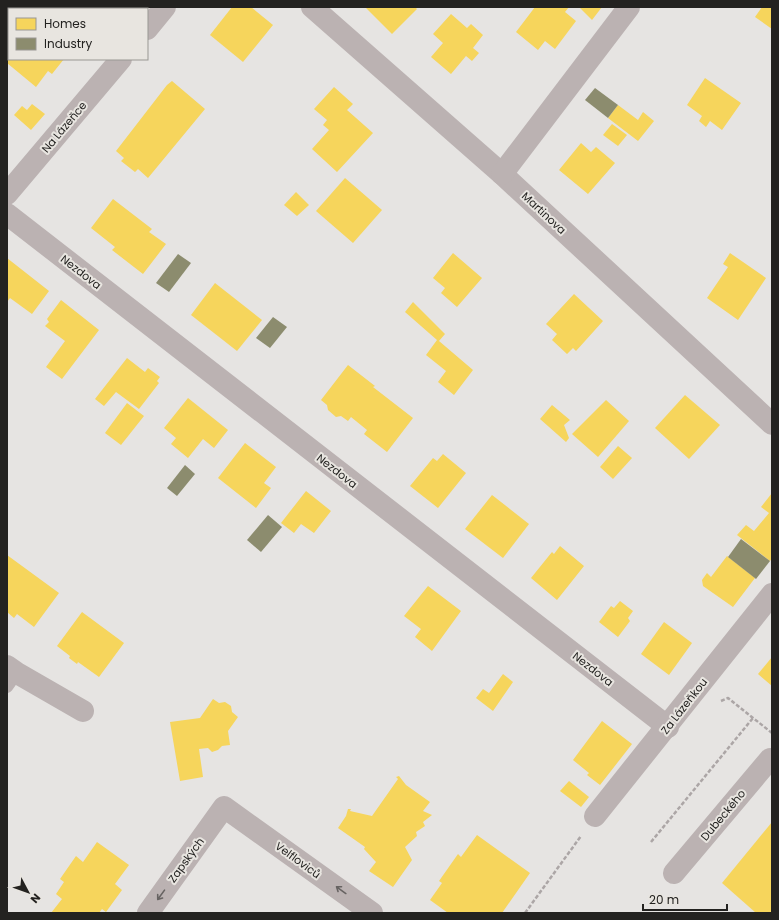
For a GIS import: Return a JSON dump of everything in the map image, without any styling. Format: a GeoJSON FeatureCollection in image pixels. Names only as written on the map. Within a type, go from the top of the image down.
{"type":"FeatureCollection","features":[{"type":"Feature","properties":{"kind":"street"},"geometry":{"type":"LineString","coordinates":[[148,28],[165,7]]}},
{"type":"Feature","properties":{"kind":"street","name":"Martinova"},"geometry":{"type":"LineString","coordinates":[[312,7],[502,174],[772,424]]}},
{"type":"Feature","properties":{"kind":"street"},"geometry":{"type":"LineString","coordinates":[[502,174],[629,7]]}},
{"type":"Feature","properties":{"kind":"street","name":"Na Lázeňce"},"geometry":{"type":"LineString","coordinates":[[7,194],[120,60]]}},
{"type":"Feature","properties":{"kind":"street","name":"Nezdova"},"geometry":{"type":"LineString","coordinates":[[7,214],[668,727]]}},
{"type":"Feature","properties":{"kind":"street","name":"Za Lázeňkou"},"geometry":{"type":"LineString","coordinates":[[595,816],[668,727],[772,594]]}},
{"type":"Feature","properties":{"kind":"street"},"geometry":{"type":"LineString","coordinates":[[10,675],[84,711]]}},
{"type":"Feature","properties":{"kind":"street","name":"Dubeckého"},"geometry":{"type":"LineString","coordinates":[[674,873],[771,759]]}},
{"type":"Feature","properties":{"kind":"street","name":"Zapských"},"geometry":{"type":"LineString","coordinates":[[148,913],[224,807]]}},
{"type":"Feature","properties":{"kind":"street","name":"Velfloviců"},"geometry":{"type":"LineString","coordinates":[[224,807],[372,913]]}},
{"type":"Feature","properties":{"kind":"path"},"geometry":{"type":"LineString","coordinates":[[714,704],[728,698],[772,733]]}},
{"type":"Feature","properties":{"kind":"path"},"geometry":{"type":"LineString","coordinates":[[651,842],[753,718]]}},
{"type":"Feature","properties":{"kind":"path"},"geometry":{"type":"LineString","coordinates":[[525,913],[595,816]]}},
{"type":"Feature","properties":{"kind":"building: Homes"},"geometry":{"type":"Polygon","coordinates":[[[58,7],[112,7],[111,8],[58,7]]]}},
{"type":"Feature","properties":{"kind":"building: Homes"},"geometry":{"type":"Polygon","coordinates":[[[232,7],[251,7],[273,25],[243,62],[210,35],[232,7]]]}},
{"type":"Feature","properties":{"kind":"building: Homes"},"geometry":{"type":"Polygon","coordinates":[[[365,7],[415,7],[417,9],[392,34],[365,7]]]}},
{"type":"Feature","properties":{"kind":"building: Homes"},"geometry":{"type":"Polygon","coordinates":[[[535,7],[569,7],[565,12],[576,21],[555,49],[545,41],[538,50],[516,32],[535,7]]]}},
{"type":"Feature","properties":{"kind":"building: Homes"},"geometry":{"type":"Polygon","coordinates":[[[579,7],[602,7],[592,20],[579,7]]]}},
{"type":"Feature","properties":{"kind":"building: Homes"},"geometry":{"type":"Polygon","coordinates":[[[762,7],[772,7],[772,29],[755,17],[762,7]]]}},
{"type":"Feature","properties":{"kind":"building: Homes"},"geometry":{"type":"Polygon","coordinates":[[[451,14],[467,28],[471,24],[483,35],[473,48],[479,53],[472,61],[466,56],[451,74],[431,57],[443,43],[433,34],[451,14]]]}},
{"type":"Feature","properties":{"kind":"building: Homes"},"geometry":{"type":"Polygon","coordinates":[[[8,38],[8,60],[63,60],[52,74],[48,71],[36,87],[7,63],[8,38]]]}},
{"type":"Feature","properties":{"kind":"building: Homes"},"geometry":{"type":"Polygon","coordinates":[[[705,78],[741,103],[722,130],[710,121],[706,127],[699,121],[702,116],[687,105],[705,78]]]}},
{"type":"Feature","properties":{"kind":"building: Homes"},"geometry":{"type":"Polygon","coordinates":[[[172,81],[205,109],[148,178],[138,169],[135,172],[121,161],[124,158],[116,151],[167,85],[172,81]]]}},
{"type":"Feature","properties":{"kind":"building: Homes"},"geometry":{"type":"Polygon","coordinates":[[[334,87],[353,104],[347,110],[373,133],[337,172],[312,149],[329,130],[323,125],[327,120],[314,109],[334,87]]]}},
{"type":"Feature","properties":{"kind":"building: Homes"},"geometry":{"type":"Polygon","coordinates":[[[32,104],[45,114],[31,130],[14,115],[22,106],[27,110],[32,104]]]}},
{"type":"Feature","properties":{"kind":"building: Homes"},"geometry":{"type":"Polygon","coordinates":[[[618,105],[638,120],[643,112],[654,121],[638,141],[608,118],[618,105]]]}},
{"type":"Feature","properties":{"kind":"building: Homes"},"geometry":{"type":"Polygon","coordinates":[[[612,124],[627,135],[618,146],[603,135],[612,124]]]}},
{"type":"Feature","properties":{"kind":"building: Homes"},"geometry":{"type":"Polygon","coordinates":[[[581,143],[591,152],[596,147],[615,163],[588,194],[559,170],[581,143]]]}},
{"type":"Feature","properties":{"kind":"building: Homes"},"geometry":{"type":"Polygon","coordinates":[[[345,178],[382,210],[353,243],[316,211],[345,178]]]}},
{"type":"Feature","properties":{"kind":"building: Homes"},"geometry":{"type":"Polygon","coordinates":[[[296,192],[309,205],[297,216],[284,205],[296,192]]]}},
{"type":"Feature","properties":{"kind":"building: Homes"},"geometry":{"type":"Polygon","coordinates":[[[113,199],[152,229],[149,232],[166,244],[143,274],[112,250],[115,247],[91,228],[113,199]]]}},
{"type":"Feature","properties":{"kind":"building: Homes"},"geometry":{"type":"Polygon","coordinates":[[[453,253],[482,278],[457,307],[441,293],[445,288],[433,278],[453,253]]]}},
{"type":"Feature","properties":{"kind":"building: Homes"},"geometry":{"type":"Polygon","coordinates":[[[730,253],[766,278],[738,320],[707,298],[728,267],[723,264],[730,253]]]}},
{"type":"Feature","properties":{"kind":"building: Homes"},"geometry":{"type":"Polygon","coordinates":[[[7,258],[49,291],[32,314],[10,298],[7,302],[7,258]]]}},
{"type":"Feature","properties":{"kind":"building: Homes"},"geometry":{"type":"Polygon","coordinates":[[[215,283],[262,320],[237,351],[191,315],[215,283]]]}},
{"type":"Feature","properties":{"kind":"building: Homes"},"geometry":{"type":"Polygon","coordinates":[[[574,294],[603,321],[576,351],[573,348],[567,354],[552,340],[557,334],[546,324],[574,294]]]}},
{"type":"Feature","properties":{"kind":"building: Homes"},"geometry":{"type":"Polygon","coordinates":[[[61,300],[99,330],[62,379],[46,367],[65,341],[45,326],[49,322],[47,319],[61,300]]]}},
{"type":"Feature","properties":{"kind":"building: Homes"},"geometry":{"type":"Polygon","coordinates":[[[413,302],[445,334],[439,341],[473,370],[454,395],[438,382],[446,371],[426,355],[437,340],[405,312],[413,302]]]}},
{"type":"Feature","properties":{"kind":"building: Homes"},"geometry":{"type":"Polygon","coordinates":[[[127,358],[145,372],[148,368],[160,377],[157,381],[159,383],[139,409],[116,392],[104,406],[95,399],[127,358]]]}},
{"type":"Feature","properties":{"kind":"building: Homes"},"geometry":{"type":"Polygon","coordinates":[[[348,365],[375,386],[373,387],[413,418],[387,452],[364,434],[367,430],[351,417],[348,421],[341,416],[336,417],[328,410],[327,405],[321,400],[348,365]]]}},
{"type":"Feature","properties":{"kind":"building: Homes"},"geometry":{"type":"Polygon","coordinates":[[[685,395],[720,425],[689,459],[655,428],[685,395]]]}},
{"type":"Feature","properties":{"kind":"building: Homes"},"geometry":{"type":"Polygon","coordinates":[[[188,398],[228,430],[214,448],[203,439],[188,458],[171,444],[176,438],[164,428],[188,398]]]}},
{"type":"Feature","properties":{"kind":"building: Homes"},"geometry":{"type":"Polygon","coordinates":[[[606,400],[629,421],[598,457],[572,434],[606,400]]]}},
{"type":"Feature","properties":{"kind":"building: Homes"},"geometry":{"type":"Polygon","coordinates":[[[127,403],[144,416],[121,445],[105,433],[127,403]]]}},
{"type":"Feature","properties":{"kind":"building: Homes"},"geometry":{"type":"Polygon","coordinates":[[[552,405],[570,420],[564,425],[569,438],[566,442],[540,419],[552,405]]]}},
{"type":"Feature","properties":{"kind":"building: Homes"},"geometry":{"type":"Polygon","coordinates":[[[245,443],[276,467],[264,483],[271,488],[256,508],[218,478],[245,443]]]}},
{"type":"Feature","properties":{"kind":"building: Homes"},"geometry":{"type":"Polygon","coordinates":[[[618,446],[632,458],[613,479],[600,467],[618,446]]]}},
{"type":"Feature","properties":{"kind":"building: Homes"},"geometry":{"type":"Polygon","coordinates":[[[443,454],[466,473],[438,508],[410,486],[433,458],[437,461],[443,454]]]}},
{"type":"Feature","properties":{"kind":"building: Homes"},"geometry":{"type":"Polygon","coordinates":[[[306,491],[331,511],[314,533],[301,524],[294,533],[281,523],[306,491]]]}},
{"type":"Feature","properties":{"kind":"building: Homes"},"geometry":{"type":"Polygon","coordinates":[[[772,493],[772,558],[770,561],[737,535],[746,525],[754,531],[769,513],[761,507],[772,493]]]}},
{"type":"Feature","properties":{"kind":"building: Homes"},"geometry":{"type":"Polygon","coordinates":[[[492,495],[529,524],[503,558],[465,529],[492,495]]]}},
{"type":"Feature","properties":{"kind":"building: Homes"},"geometry":{"type":"Polygon","coordinates":[[[560,546],[584,566],[557,600],[531,578],[552,552],[554,554],[560,546]]]}},
{"type":"Feature","properties":{"kind":"building: Homes"},"geometry":{"type":"Polygon","coordinates":[[[7,555],[59,593],[34,627],[17,614],[14,618],[7,612],[7,555]]]}},
{"type":"Feature","properties":{"kind":"building: Homes"},"geometry":{"type":"Polygon","coordinates":[[[727,556],[755,578],[733,607],[703,586],[702,580],[707,573],[711,577],[727,556]]]}},
{"type":"Feature","properties":{"kind":"building: Homes"},"geometry":{"type":"Polygon","coordinates":[[[428,586],[461,611],[432,651],[415,637],[421,629],[404,616],[428,586]]]}},
{"type":"Feature","properties":{"kind":"building: Homes"},"geometry":{"type":"Polygon","coordinates":[[[620,601],[633,611],[628,618],[630,621],[618,637],[599,622],[611,606],[614,608],[620,601]]]}},
{"type":"Feature","properties":{"kind":"building: Homes"},"geometry":{"type":"Polygon","coordinates":[[[82,612],[124,643],[99,677],[78,662],[77,664],[69,658],[70,656],[57,646],[82,612]]]}},
{"type":"Feature","properties":{"kind":"building: Homes"},"geometry":{"type":"Polygon","coordinates":[[[664,622],[692,643],[669,675],[641,654],[664,622]]]}},
{"type":"Feature","properties":{"kind":"building: Homes"},"geometry":{"type":"Polygon","coordinates":[[[772,657],[772,686],[758,674],[772,657]]]}},
{"type":"Feature","properties":{"kind":"building: Homes"},"geometry":{"type":"Polygon","coordinates":[[[503,674],[513,682],[493,711],[476,698],[483,689],[489,693],[503,674]]]}},
{"type":"Feature","properties":{"kind":"building: Homes"},"geometry":{"type":"Polygon","coordinates":[[[213,699],[219,703],[225,702],[231,706],[232,712],[238,717],[228,731],[230,745],[222,746],[218,750],[212,752],[208,748],[199,749],[203,777],[180,781],[170,722],[200,718],[213,699]]]}},
{"type":"Feature","properties":{"kind":"building: Homes"},"geometry":{"type":"Polygon","coordinates":[[[602,721],[632,744],[600,785],[587,775],[589,773],[573,760],[602,721]]]}},
{"type":"Feature","properties":{"kind":"building: Homes"},"geometry":{"type":"Polygon","coordinates":[[[399,776],[406,785],[430,802],[423,811],[432,815],[423,822],[425,826],[416,832],[417,836],[405,847],[412,860],[393,887],[369,871],[376,862],[364,849],[365,847],[338,828],[346,816],[348,809],[351,809],[350,811],[372,816],[398,779],[396,777],[399,776]]]}},
{"type":"Feature","properties":{"kind":"building: Homes"},"geometry":{"type":"Polygon","coordinates":[[[569,781],[589,797],[581,807],[560,791],[569,781]]]}},
{"type":"Feature","properties":{"kind":"building: Homes"},"geometry":{"type":"Polygon","coordinates":[[[772,822],[772,913],[756,913],[722,883],[772,822]]]}},
{"type":"Feature","properties":{"kind":"building: Homes"},"geometry":{"type":"Polygon","coordinates":[[[477,835],[530,873],[502,913],[448,913],[430,900],[442,883],[439,881],[458,854],[461,857],[477,835]]]}},
{"type":"Feature","properties":{"kind":"building: Homes"},"geometry":{"type":"Polygon","coordinates":[[[97,842],[129,865],[115,884],[122,890],[106,912],[102,909],[99,913],[51,913],[62,899],[56,894],[64,882],[60,879],[76,856],[83,862],[97,842]]]}},
{"type":"Feature","properties":{"kind":"building: Industry"},"geometry":{"type":"Polygon","coordinates":[[[595,88],[618,105],[608,118],[585,100],[595,88]]]}},
{"type":"Feature","properties":{"kind":"building: Industry"},"geometry":{"type":"Polygon","coordinates":[[[178,254],[191,263],[169,292],[156,283],[178,254]]]}},
{"type":"Feature","properties":{"kind":"building: Industry"},"geometry":{"type":"Polygon","coordinates":[[[273,317],[287,327],[270,348],[256,338],[273,317]]]}},
{"type":"Feature","properties":{"kind":"building: Industry"},"geometry":{"type":"Polygon","coordinates":[[[185,465],[195,474],[177,496],[167,488],[185,465]]]}},
{"type":"Feature","properties":{"kind":"building: Industry"},"geometry":{"type":"Polygon","coordinates":[[[268,515],[282,527],[261,552],[247,540],[268,515]]]}},
{"type":"Feature","properties":{"kind":"building: Industry"},"geometry":{"type":"Polygon","coordinates":[[[741,539],[770,561],[756,579],[728,557],[741,539]]]}}]}
